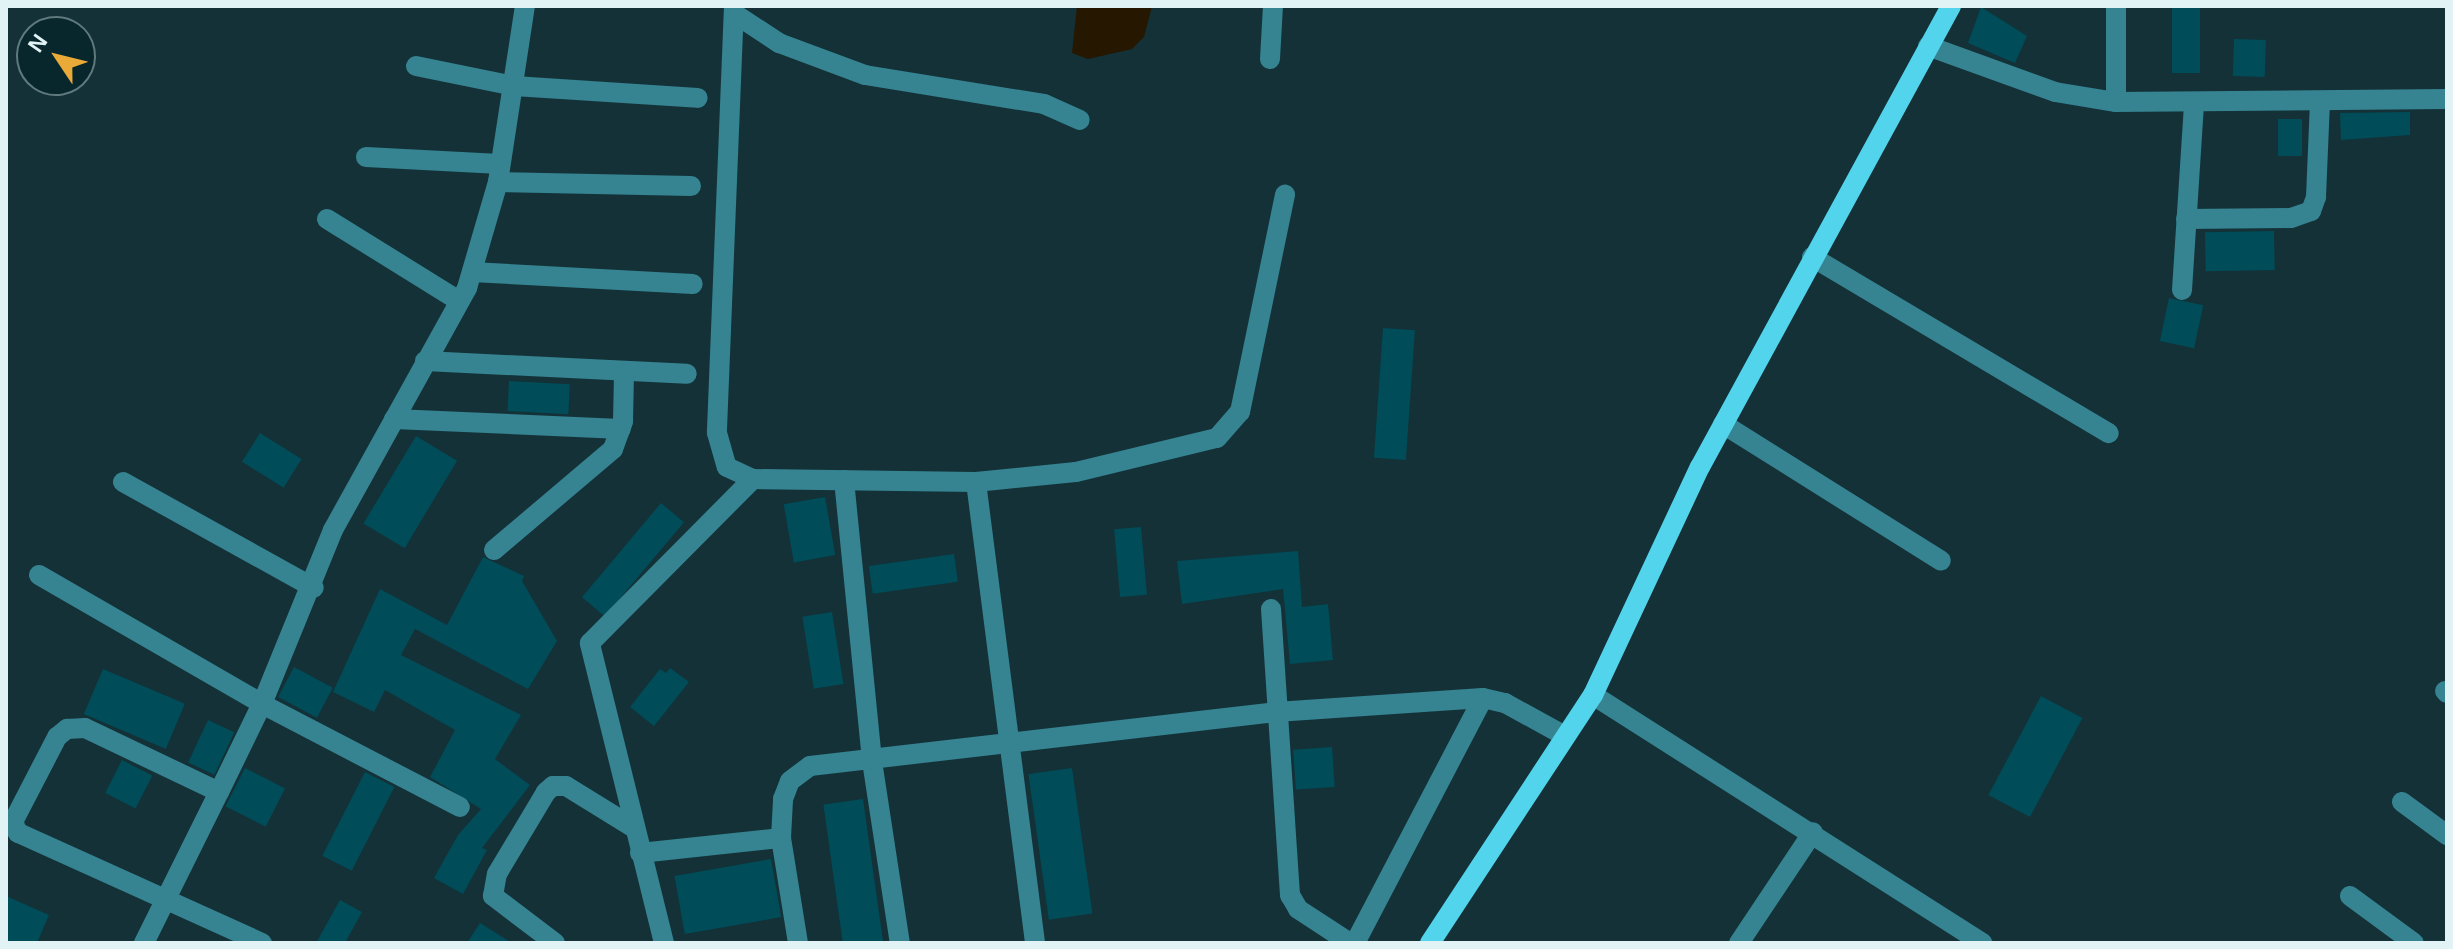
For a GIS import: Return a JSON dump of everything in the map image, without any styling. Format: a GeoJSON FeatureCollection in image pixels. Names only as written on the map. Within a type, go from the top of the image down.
{"type":"FeatureCollection","features":[{"type":"Feature","properties":{"kind":"main road"},"geometry":{"type":"LineString","coordinates":[[1430,943],[1593,695],[1723,424],[1951,6]]}},
{"type":"Feature","properties":{"kind":"street"},"geometry":{"type":"LineString","coordinates":[[144,943],[262,704],[314,588],[333,530],[472,272],[499,173],[525,6]]}},
{"type":"Feature","properties":{"kind":"street"},"geometry":{"type":"LineString","coordinates":[[1270,59],[1273,6]]}},
{"type":"Feature","properties":{"kind":"street"},"geometry":{"type":"LineString","coordinates":[[2116,6],[2116,102]]}},
{"type":"Feature","properties":{"kind":"street"},"geometry":{"type":"LineString","coordinates":[[734,10],[779,43],[865,75],[1044,104],[1080,120]]}},
{"type":"Feature","properties":{"kind":"street"},"geometry":{"type":"LineString","coordinates":[[734,10],[717,433],[727,467],[753,479],[976,482],[1076,472],[1204,445],[1230,427],[1240,412],[1285,195]]}},
{"type":"Feature","properties":{"kind":"street"},"geometry":{"type":"LineString","coordinates":[[1928,46],[2055,92],[2116,102],[2447,99]]}},
{"type":"Feature","properties":{"kind":"street"},"geometry":{"type":"LineString","coordinates":[[416,66],[514,86],[698,98]]}},
{"type":"Feature","properties":{"kind":"street"},"geometry":{"type":"LineString","coordinates":[[2186,219],[2291,218],[2311,211],[2316,197],[2320,101]]}},
{"type":"Feature","properties":{"kind":"street"},"geometry":{"type":"LineString","coordinates":[[2182,290],[2194,102]]}},
{"type":"Feature","properties":{"kind":"street"},"geometry":{"type":"LineString","coordinates":[[366,157],[499,173],[691,186]]}},
{"type":"Feature","properties":{"kind":"street"},"geometry":{"type":"LineString","coordinates":[[327,219],[459,301]]}},
{"type":"Feature","properties":{"kind":"street"},"geometry":{"type":"LineString","coordinates":[[1812,257],[2109,433]]}},
{"type":"Feature","properties":{"kind":"street"},"geometry":{"type":"LineString","coordinates":[[472,272],[693,284]]}},
{"type":"Feature","properties":{"kind":"street"},"geometry":{"type":"LineString","coordinates":[[425,361],[624,374],[687,374]]}},
{"type":"Feature","properties":{"kind":"street"},"geometry":{"type":"LineString","coordinates":[[494,550],[613,449],[621,429],[624,374]]}},
{"type":"Feature","properties":{"kind":"street"},"geometry":{"type":"LineString","coordinates":[[394,419],[621,429]]}},
{"type":"Feature","properties":{"kind":"street"},"geometry":{"type":"LineString","coordinates":[[1723,424],[1941,561]]}},
{"type":"Feature","properties":{"kind":"street"},"geometry":{"type":"LineString","coordinates":[[664,943],[590,643],[753,479]]}},
{"type":"Feature","properties":{"kind":"street"},"geometry":{"type":"LineString","coordinates":[[844,480],[872,761],[900,943]]}},
{"type":"Feature","properties":{"kind":"street"},"geometry":{"type":"LineString","coordinates":[[123,482],[314,588]]}},
{"type":"Feature","properties":{"kind":"street"},"geometry":{"type":"LineString","coordinates":[[976,482],[1035,943]]}},
{"type":"Feature","properties":{"kind":"street"},"geometry":{"type":"LineString","coordinates":[[39,575],[262,704],[460,807]]}},
{"type":"Feature","properties":{"kind":"street"},"geometry":{"type":"LineString","coordinates":[[1271,609],[1290,895],[1298,909],[1352,943],[1483,698]]}},
{"type":"Feature","properties":{"kind":"street"},"geometry":{"type":"LineString","coordinates":[[1593,695],[1813,832],[1983,943]]}},
{"type":"Feature","properties":{"kind":"street"},"geometry":{"type":"LineString","coordinates":[[798,943],[781,838],[783,799],[800,771],[1276,712],[1483,698],[1516,708],[1565,736]]}},
{"type":"Feature","properties":{"kind":"street"},"geometry":{"type":"LineString","coordinates":[[219,792],[85,728],[67,729],[57,737],[13,822],[18,833],[30,839],[262,943]]}},
{"type":"Feature","properties":{"kind":"street"},"geometry":{"type":"LineString","coordinates":[[555,943],[493,896],[497,874],[546,792],[553,786],[566,786],[634,828]]}},
{"type":"Feature","properties":{"kind":"street"},"geometry":{"type":"LineString","coordinates":[[2402,802],[2447,835]]}},
{"type":"Feature","properties":{"kind":"street"},"geometry":{"type":"LineString","coordinates":[[1739,943],[1813,832]]}},
{"type":"Feature","properties":{"kind":"street"},"geometry":{"type":"LineString","coordinates":[[640,853],[781,838]]}},
{"type":"Feature","properties":{"kind":"street"},"geometry":{"type":"LineString","coordinates":[[2350,896],[2414,943]]}},
{"type":"Feature","properties":{"kind":"shaded area"},"geometry":{"type":"Polygon","coordinates":[[[1077,6],[1152,6],[1144,37],[1132,49],[1088,59],[1072,53],[1077,6]]]}},
{"type":"Feature","properties":{"kind":"building"},"geometry":{"type":"Polygon","coordinates":[[[2172,6],[2200,6],[2200,73],[2172,73],[2172,6]]]}},
{"type":"Feature","properties":{"kind":"building"},"geometry":{"type":"Polygon","coordinates":[[[1981,7],[2027,36],[2015,63],[1968,43],[1981,7]]]}},
{"type":"Feature","properties":{"kind":"building"},"geometry":{"type":"Polygon","coordinates":[[[2234,39],[2266,40],[2265,77],[2233,76],[2234,39]]]}},
{"type":"Feature","properties":{"kind":"building"},"geometry":{"type":"Polygon","coordinates":[[[2410,112],[2410,135],[2341,140],[2340,113],[2410,112]]]}},
{"type":"Feature","properties":{"kind":"building"},"geometry":{"type":"Polygon","coordinates":[[[2278,119],[2302,119],[2302,156],[2278,156],[2278,119]]]}},
{"type":"Feature","properties":{"kind":"building"},"geometry":{"type":"Polygon","coordinates":[[[2274,231],[2275,270],[2206,271],[2205,232],[2274,231]]]}},
{"type":"Feature","properties":{"kind":"building"},"geometry":{"type":"Polygon","coordinates":[[[2169,298],[2203,305],[2194,348],[2160,341],[2169,298]]]}},
{"type":"Feature","properties":{"kind":"building"},"geometry":{"type":"Polygon","coordinates":[[[1383,328],[1415,330],[1406,460],[1374,458],[1383,328]]]}},
{"type":"Feature","properties":{"kind":"building"},"geometry":{"type":"Polygon","coordinates":[[[509,381],[570,384],[568,414],[507,411],[509,381]]]}},
{"type":"Feature","properties":{"kind":"building"},"geometry":{"type":"Polygon","coordinates":[[[260,433],[302,459],[284,488],[242,462],[260,433]]]}},
{"type":"Feature","properties":{"kind":"building"},"geometry":{"type":"Polygon","coordinates":[[[416,436],[457,461],[405,548],[363,523],[416,436]]]}},
{"type":"Feature","properties":{"kind":"building"},"geometry":{"type":"Polygon","coordinates":[[[825,497],[835,555],[794,562],[784,504],[825,497]]]}},
{"type":"Feature","properties":{"kind":"building"},"geometry":{"type":"Polygon","coordinates":[[[661,503],[684,522],[605,617],[582,597],[661,503]]]}},
{"type":"Feature","properties":{"kind":"building"},"geometry":{"type":"Polygon","coordinates":[[[1141,527],[1147,595],[1120,597],[1114,529],[1141,527]]]}},
{"type":"Feature","properties":{"kind":"building"},"geometry":{"type":"Polygon","coordinates":[[[1298,551],[1302,607],[1328,604],[1333,660],[1290,664],[1283,589],[1182,604],[1177,561],[1298,551]]]}},
{"type":"Feature","properties":{"kind":"building"},"geometry":{"type":"Polygon","coordinates":[[[954,554],[958,582],[873,594],[869,566],[954,554]]]}},
{"type":"Feature","properties":{"kind":"building"},"geometry":{"type":"Polygon","coordinates":[[[483,557],[524,576],[522,581],[557,641],[528,689],[415,629],[401,655],[521,715],[495,759],[530,785],[482,848],[487,850],[463,894],[434,878],[458,835],[481,809],[430,777],[455,730],[385,690],[374,712],[333,692],[380,589],[447,625],[483,557]]]}},
{"type":"Feature","properties":{"kind":"building"},"geometry":{"type":"Polygon","coordinates":[[[832,612],[843,684],[814,689],[802,617],[832,612]]]}},
{"type":"Feature","properties":{"kind":"building"},"geometry":{"type":"Polygon","coordinates":[[[294,667],[333,688],[317,718],[278,697],[294,667]]]}},
{"type":"Feature","properties":{"kind":"building"},"geometry":{"type":"Polygon","coordinates":[[[670,668],[689,682],[654,726],[630,707],[660,669],[666,673],[670,668]]]}},
{"type":"Feature","properties":{"kind":"building"},"geometry":{"type":"Polygon","coordinates":[[[103,669],[185,704],[166,749],[84,714],[103,669]]]}},
{"type":"Feature","properties":{"kind":"building"},"geometry":{"type":"Polygon","coordinates":[[[2041,696],[2082,718],[2030,817],[1988,795],[2041,696]]]}},
{"type":"Feature","properties":{"kind":"building"},"geometry":{"type":"Polygon","coordinates":[[[208,720],[234,732],[214,775],[188,763],[208,720]]]}},
{"type":"Feature","properties":{"kind":"building"},"geometry":{"type":"Polygon","coordinates":[[[1332,747],[1335,787],[1296,790],[1293,750],[1332,747]]]}},
{"type":"Feature","properties":{"kind":"building"},"geometry":{"type":"Polygon","coordinates":[[[122,760],[152,775],[135,808],[105,793],[122,760]]]}},
{"type":"Feature","properties":{"kind":"building"},"geometry":{"type":"Polygon","coordinates":[[[245,768],[285,788],[266,827],[225,806],[245,768]]]}},
{"type":"Feature","properties":{"kind":"building"},"geometry":{"type":"Polygon","coordinates":[[[1072,768],[1092,914],[1049,920],[1028,774],[1072,768]]]}},
{"type":"Feature","properties":{"kind":"building"},"geometry":{"type":"Polygon","coordinates":[[[365,772],[394,787],[352,871],[322,856],[365,772]]]}},
{"type":"Feature","properties":{"kind":"building"},"geometry":{"type":"Polygon","coordinates":[[[863,799],[883,943],[843,943],[823,805],[863,799]]]}},
{"type":"Feature","properties":{"kind":"building"},"geometry":{"type":"Polygon","coordinates":[[[771,859],[781,917],[685,934],[674,876],[771,859]]]}},
{"type":"Feature","properties":{"kind":"building"},"geometry":{"type":"Polygon","coordinates":[[[6,896],[49,915],[37,943],[6,943],[6,896]]]}},
{"type":"Feature","properties":{"kind":"building"},"geometry":{"type":"Polygon","coordinates":[[[340,900],[362,912],[345,943],[316,943],[340,900]]]}},
{"type":"Feature","properties":{"kind":"building"},"geometry":{"type":"Polygon","coordinates":[[[480,923],[512,943],[467,943],[480,923]]]}}]}
